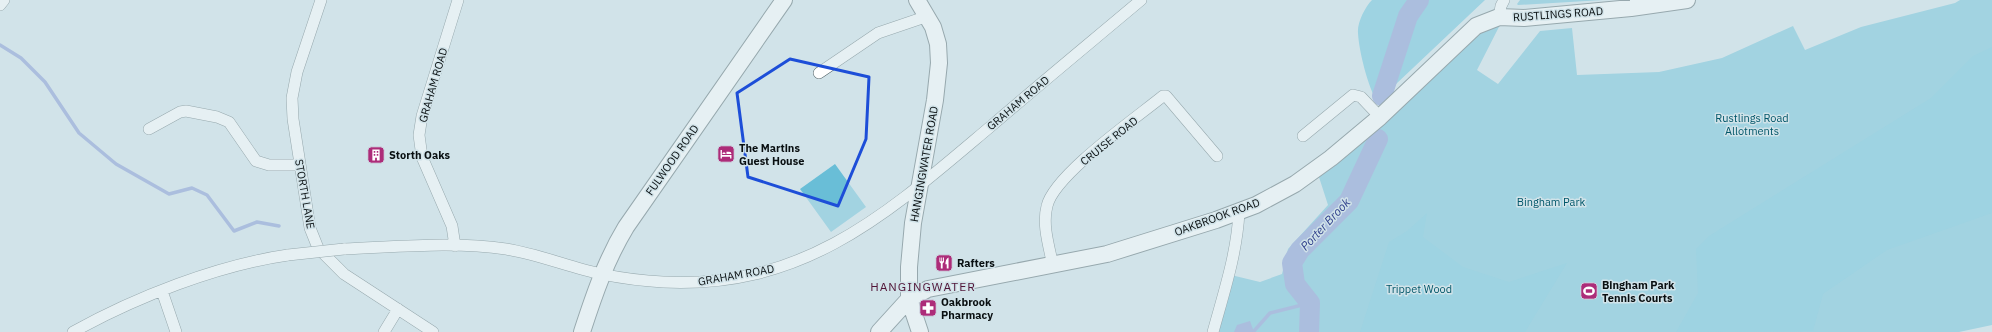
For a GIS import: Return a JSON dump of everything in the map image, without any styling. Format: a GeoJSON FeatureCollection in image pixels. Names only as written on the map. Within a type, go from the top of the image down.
{"type":"FeatureCollection","features":[{"type":"Feature","properties":{"kind":"street"},"geometry":{"type":"LineString","coordinates":[[0,5],[4,0]]}},
{"type":"Feature","properties":{"kind":"street","name":"STORTH LANE"},"geometry":{"type":"LineString","coordinates":[[321,0],[297,72],[292,98],[292,119],[310,228],[318,248],[344,274],[433,332]]}},
{"type":"Feature","properties":{"kind":"street","name":"GRAHAM ROAD"},"geometry":{"type":"LineString","coordinates":[[458,0],[422,116],[419,135],[422,157],[452,226],[455,246],[478,246],[508,250],[601,274],[635,280],[694,282],[724,279],[778,268],[807,258],[838,243],[869,224],[919,186],[1142,0]]}},
{"type":"Feature","properties":{"kind":"street","name":"FULWOOD ROAD"},"geometry":{"type":"LineString","coordinates":[[582,332],[601,274],[613,248],[626,227],[784,0]]}},
{"type":"Feature","properties":{"kind":"street","name":"HANGINGWATER ROAD"},"geometry":{"type":"LineString","coordinates":[[917,0],[928,16],[938,44],[939,63],[935,100],[919,186],[909,267],[909,299],[920,332]]}},
{"type":"Feature","properties":{"kind":"street"},"geometry":{"type":"LineString","coordinates":[[1499,18],[1501,6],[1504,0]]}},
{"type":"Feature","properties":{"kind":"street","name":"RUSTLINGS ROAD"},"geometry":{"type":"LineString","coordinates":[[1499,18],[1524,18],[1631,8],[1688,0]]}},
{"type":"Feature","properties":{"kind":"street"},"geometry":{"type":"LineString","coordinates":[[819,72],[878,33],[928,16]]}},
{"type":"Feature","properties":{"kind":"street","name":"OAKBROOK ROAD"},"geometry":{"type":"LineString","coordinates":[[879,332],[909,299],[928,289],[1053,266],[1114,252],[1239,212],[1256,205],[1295,184],[1331,158],[1380,117],[1476,26],[1499,18]]}},
{"type":"Feature","properties":{"kind":"street"},"geometry":{"type":"LineString","coordinates":[[1303,136],[1353,95],[1361,97],[1380,117]]}},
{"type":"Feature","properties":{"kind":"street","name":"CRUISE ROAD"},"geometry":{"type":"LineString","coordinates":[[1053,266],[1045,223],[1047,205],[1054,190],[1095,151],[1163,96],[1166,96],[1218,156]]}},
{"type":"Feature","properties":{"kind":"street"},"geometry":{"type":"LineString","coordinates":[[149,129],[180,112],[186,111],[217,117],[229,122],[256,161],[269,165],[300,165]]}},
{"type":"Feature","properties":{"kind":"street"},"geometry":{"type":"LineString","coordinates":[[1213,332],[1238,233],[1239,212]]}},
{"type":"Feature","properties":{"kind":"street"},"geometry":{"type":"LineString","coordinates":[[73,332],[162,291],[225,268],[288,256],[344,249],[455,246]]}},
{"type":"Feature","properties":{"kind":"street"},"geometry":{"type":"LineString","coordinates":[[162,291],[176,332]]}},
{"type":"Feature","properties":{"kind":"street"},"geometry":{"type":"LineString","coordinates":[[384,332],[398,309]]}},
{"type":"Feature","properties":{"kind":"highlighted area"},"geometry":{"type":"Polygon","coordinates":[[[790,59],[869,77],[866,139],[838,206],[748,177],[737,93],[790,59]]]}},
{"type":"Feature","properties":{"kind":"green space"},"geometry":{"type":"Polygon","coordinates":[[[1372,0],[1485,0],[1377,102],[1364,69],[1358,33],[1362,15],[1372,0]]]}},
{"type":"Feature","properties":{"kind":"green space"},"geometry":{"type":"Polygon","coordinates":[[[1520,0],[1603,0],[1518,5],[1517,4],[1520,0]]]}},
{"type":"Feature","properties":{"kind":"green space","name":"Bingham Park"},"geometry":{"type":"Polygon","coordinates":[[[1960,0],[1992,0],[1992,325],[1959,332],[1219,332],[1231,275],[1260,282],[1282,274],[1288,249],[1328,205],[1318,174],[1479,27],[1502,21],[1477,70],[1498,84],[1540,31],[1572,28],[1577,75],[1659,72],[1722,58],[1793,26],[1805,50],[1861,27],[1955,3],[1960,0]]]}},
{"type":"Feature","properties":{"kind":"green space"},"geometry":{"type":"Polygon","coordinates":[[[1992,47],[1992,213],[1887,250],[1823,294],[1813,331],[1676,332],[1698,293],[1696,249],[1709,236],[1931,98],[1973,56],[1992,47]]]}},
{"type":"Feature","properties":{"kind":"green space"},"geometry":{"type":"Polygon","coordinates":[[[835,164],[866,207],[831,232],[800,189],[835,164]]]}},
{"type":"Feature","properties":{"kind":"green space","name":"Trippet Wood"},"geometry":{"type":"Polygon","coordinates":[[[1427,213],[1423,237],[1463,267],[1509,282],[1567,263],[1525,332],[1360,332],[1389,242],[1407,231],[1427,213]]]}},
{"type":"Feature","properties":{"kind":"shaded area"},"geometry":{"type":"Polygon","coordinates":[[[1250,321],[1254,332],[1234,332],[1237,325],[1250,321]]]}},
{"type":"Feature","properties":{"kind":"waterway","name":"Porter Brook"},"geometry":{"type":"LineString","coordinates":[[1382,96],[1408,16],[1419,0]]}},
{"type":"Feature","properties":{"kind":"waterway"},"geometry":{"type":"LineString","coordinates":[[0,45],[21,58],[45,82],[79,133],[116,164],[169,194],[192,188],[207,195],[234,231],[257,222],[279,226]]}},
{"type":"Feature","properties":{"kind":"waterway","name":"Porter Brook"},"geometry":{"type":"LineString","coordinates":[[1309,332],[1310,303],[1295,284],[1292,263],[1300,250],[1349,201],[1378,139]]}},
{"type":"Feature","properties":{"kind":"waterway"},"geometry":{"type":"LineString","coordinates":[[1254,331],[1270,313],[1310,303]]}},
{"type":"Feature","properties":{"kind":"place","name":"The Martins Guest House"},"geometry":{"type":"Point","coordinates":[726,154]}},
{"type":"Feature","properties":{"kind":"place","name":"Storth Oaks"},"geometry":{"type":"Point","coordinates":[376,155]}},
{"type":"Feature","properties":{"kind":"place","name":"Rafters"},"geometry":{"type":"Point","coordinates":[944,263]}},
{"type":"Feature","properties":{"kind":"place","name":"Bingham Park Tennis Courts"},"geometry":{"type":"Point","coordinates":[1589,291]}},
{"type":"Feature","properties":{"kind":"place","name":"Oakbrook Pharmacy"},"geometry":{"type":"Point","coordinates":[928,308]}},
{"type":"Feature","properties":{"kind":"district","name":"HANGINGWATER"},"geometry":{"type":"Point","coordinates":[923,286]}},
{"type":"Feature","properties":{"kind":"park label","name":"Rustlings Road Allotments"},"geometry":{"type":"Point","coordinates":[1752,124]}}]}
